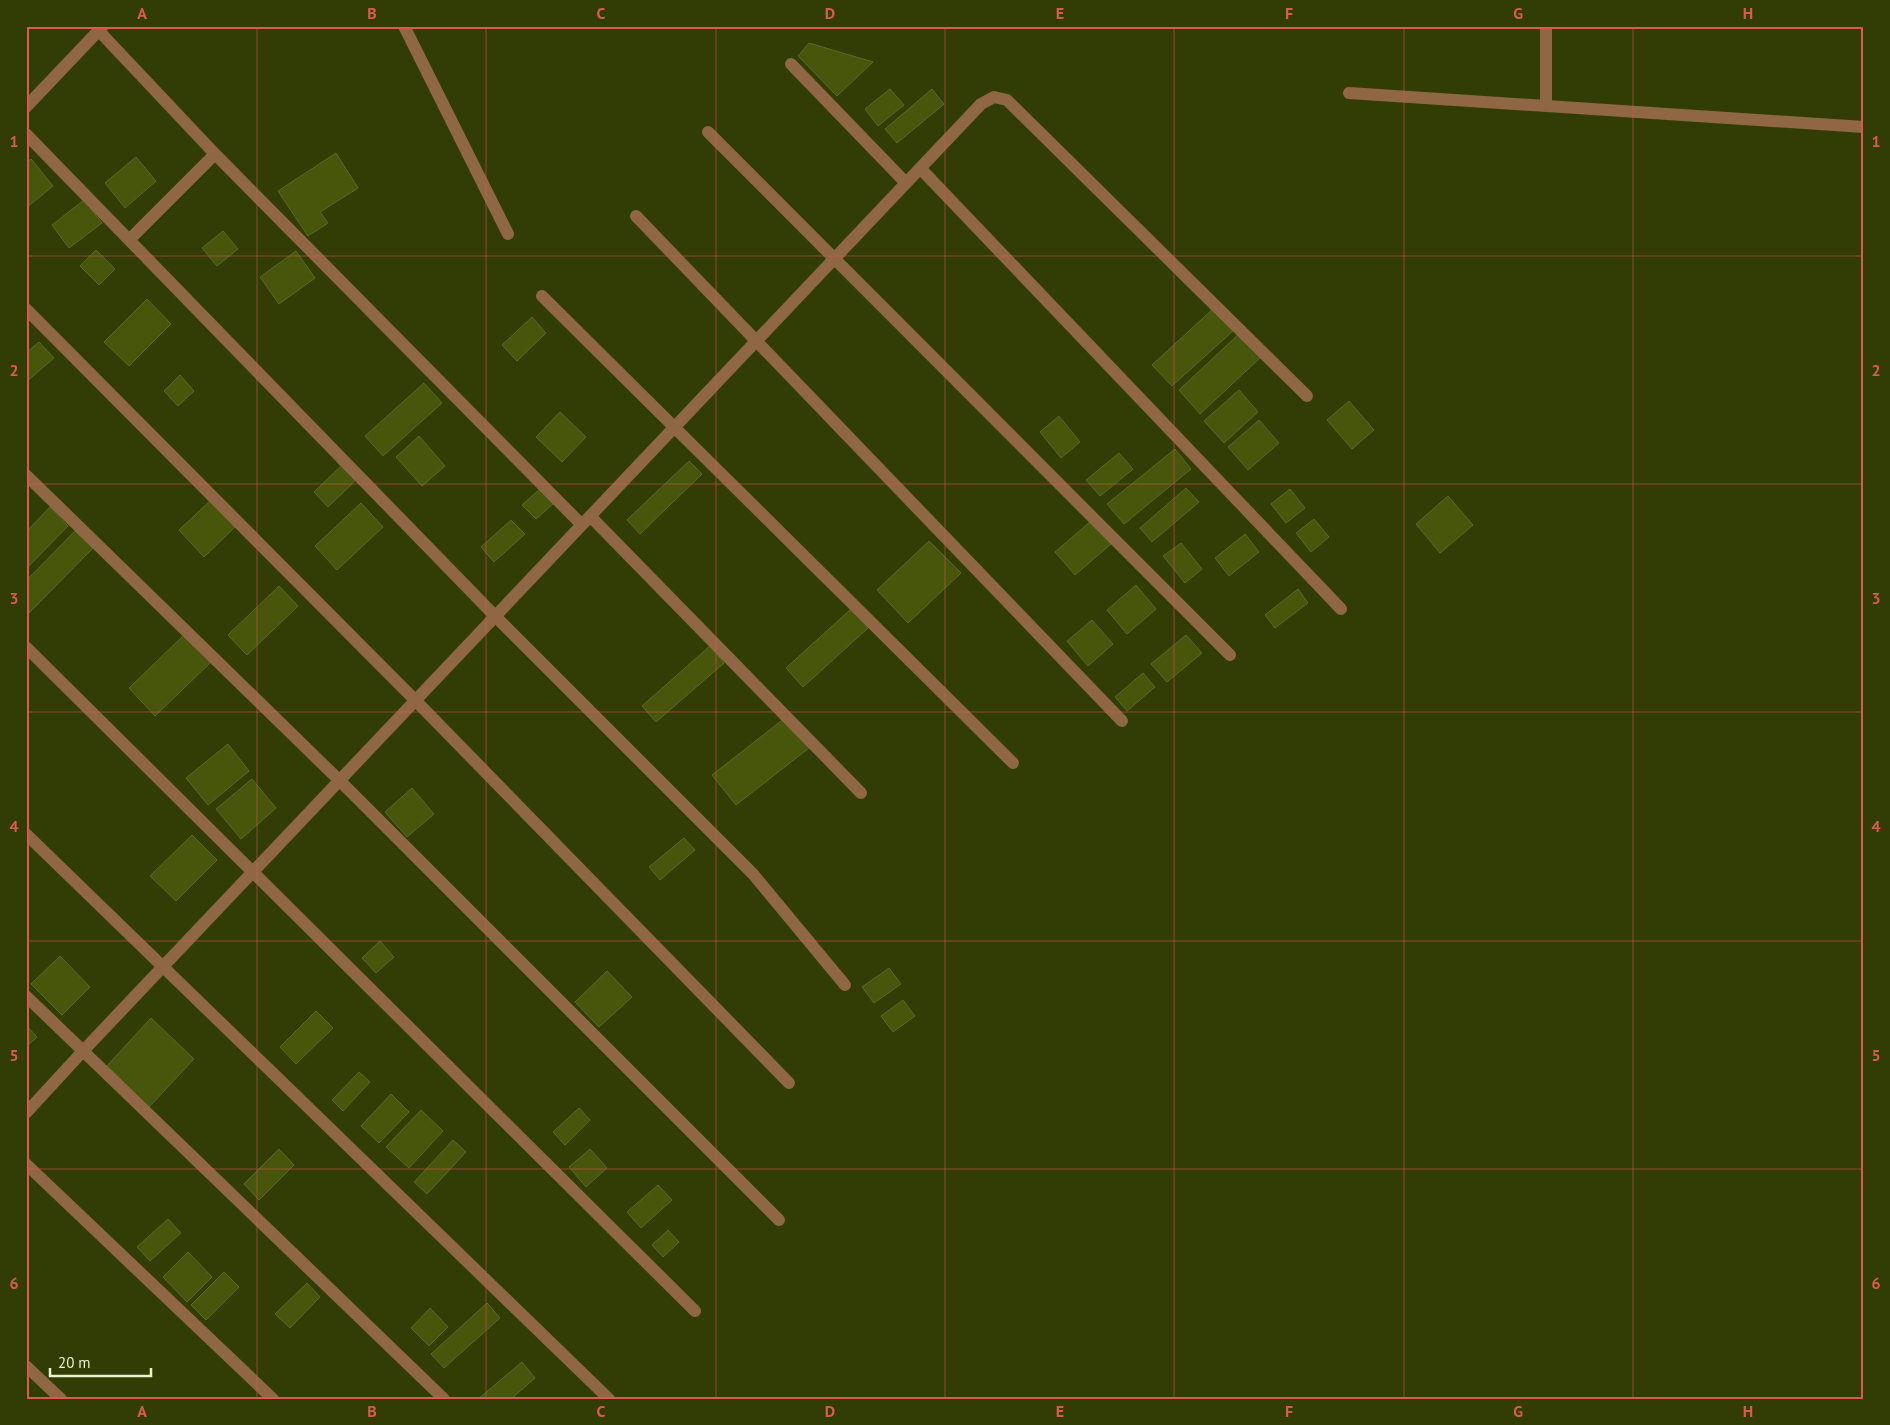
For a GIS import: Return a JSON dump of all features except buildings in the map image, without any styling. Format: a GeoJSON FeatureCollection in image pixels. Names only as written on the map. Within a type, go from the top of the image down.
{"type":"FeatureCollection","features":[{"type":"Feature","properties":{"kind":"street"},"geometry":{"type":"LineString","coordinates":[[404,26],[508,234]]}},
{"type":"Feature","properties":{"kind":"street"},"geometry":{"type":"LineString","coordinates":[[1546,26],[1546,106]]}},
{"type":"Feature","properties":{"kind":"street"},"geometry":{"type":"LineString","coordinates":[[26,107],[101,28],[215,154],[862,793]]}},
{"type":"Feature","properties":{"kind":"street"},"geometry":{"type":"LineString","coordinates":[[792,64],[906,184]]}},
{"type":"Feature","properties":{"kind":"street"},"geometry":{"type":"LineString","coordinates":[[1349,93],[1864,127]]}},
{"type":"Feature","properties":{"kind":"street"},"geometry":{"type":"LineString","coordinates":[[26,1113],[252,872],[981,104],[994,97],[1008,100],[1307,396]]}},
{"type":"Feature","properties":{"kind":"street"},"geometry":{"type":"LineString","coordinates":[[708,132],[1230,655]]}},
{"type":"Feature","properties":{"kind":"street"},"geometry":{"type":"LineString","coordinates":[[26,134],[496,617],[753,874],[846,985]]}},
{"type":"Feature","properties":{"kind":"street"},"geometry":{"type":"LineString","coordinates":[[129,240],[215,154]]}},
{"type":"Feature","properties":{"kind":"street"},"geometry":{"type":"LineString","coordinates":[[920,168],[1342,609]]}},
{"type":"Feature","properties":{"kind":"street"},"geometry":{"type":"LineString","coordinates":[[636,216],[1122,721]]}},
{"type":"Feature","properties":{"kind":"street"},"geometry":{"type":"LineString","coordinates":[[542,296],[1014,763]]}},
{"type":"Feature","properties":{"kind":"street"},"geometry":{"type":"LineString","coordinates":[[26,309],[416,700],[789,1083]]}},
{"type":"Feature","properties":{"kind":"street"},"geometry":{"type":"LineString","coordinates":[[28,479],[340,781],[779,1220]]}},
{"type":"Feature","properties":{"kind":"street"},"geometry":{"type":"LineString","coordinates":[[26,648],[695,1311]]}},
{"type":"Feature","properties":{"kind":"street"},"geometry":{"type":"LineString","coordinates":[[26,834],[609,1399]]}},
{"type":"Feature","properties":{"kind":"street"},"geometry":{"type":"LineString","coordinates":[[26,996],[444,1399]]}},
{"type":"Feature","properties":{"kind":"street"},"geometry":{"type":"LineString","coordinates":[[26,1164],[273,1399]]}},
{"type":"Feature","properties":{"kind":"street"},"geometry":{"type":"LineString","coordinates":[[26,1366],[62,1399]]}}]}
